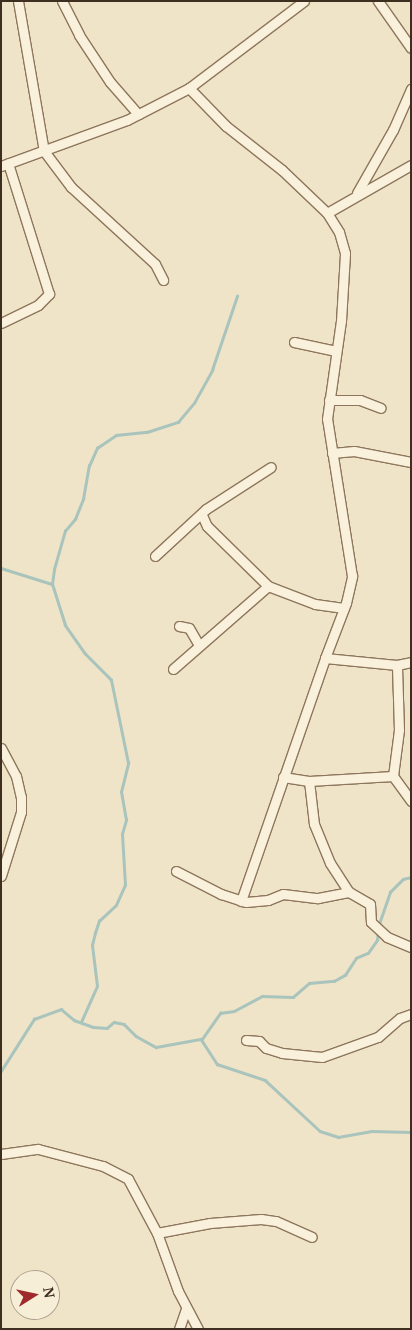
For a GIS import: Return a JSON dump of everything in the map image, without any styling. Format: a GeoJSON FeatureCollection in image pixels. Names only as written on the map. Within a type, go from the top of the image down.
{"type":"FeatureCollection","features":[{"type":"Feature","properties":{"kind":"street"},"geometry":{"type":"LineString","coordinates":[[18,1],[44,151],[71,188],[155,264],[163,280]]}},
{"type":"Feature","properties":{"kind":"street"},"geometry":{"type":"LineString","coordinates":[[62,1],[79,35],[110,82],[138,114]]}},
{"type":"Feature","properties":{"kind":"street"},"geometry":{"type":"LineString","coordinates":[[1,323],[38,305],[49,294],[4,162],[44,151],[138,114],[189,88],[304,1]]}},
{"type":"Feature","properties":{"kind":"street"},"geometry":{"type":"LineString","coordinates":[[378,1],[411,48]]}},
{"type":"Feature","properties":{"kind":"street"},"geometry":{"type":"LineString","coordinates":[[189,88],[226,126],[282,170],[327,213],[339,232],[345,253],[336,351],[329,400],[332,453],[352,576],[344,608],[283,777],[241,901]]}},
{"type":"Feature","properties":{"kind":"street"},"geometry":{"type":"LineString","coordinates":[[356,195],[393,130],[411,89]]}},
{"type":"Feature","properties":{"kind":"street"},"geometry":{"type":"LineString","coordinates":[[327,213],[411,165]]}},
{"type":"Feature","properties":{"kind":"street"},"geometry":{"type":"LineString","coordinates":[[294,342],[336,351]]}},
{"type":"Feature","properties":{"kind":"street"},"geometry":{"type":"LineString","coordinates":[[329,400],[360,400],[381,408]]}},
{"type":"Feature","properties":{"kind":"street"},"geometry":{"type":"LineString","coordinates":[[332,453],[354,451],[411,462]]}},
{"type":"Feature","properties":{"kind":"street"},"geometry":{"type":"LineString","coordinates":[[155,556],[202,515],[206,509],[271,467]]}},
{"type":"Feature","properties":{"kind":"street"},"geometry":{"type":"LineString","coordinates":[[202,515],[207,526],[268,586],[315,604],[344,608]]}},
{"type":"Feature","properties":{"kind":"street"},"geometry":{"type":"LineString","coordinates":[[174,669],[268,586]]}},
{"type":"Feature","properties":{"kind":"street"},"geometry":{"type":"LineString","coordinates":[[179,626],[189,628],[199,645]]}},
{"type":"Feature","properties":{"kind":"street"},"geometry":{"type":"LineString","coordinates":[[325,658],[397,665],[411,662]]}},
{"type":"Feature","properties":{"kind":"street"},"geometry":{"type":"LineString","coordinates":[[397,665],[399,730],[392,776],[411,802]]}},
{"type":"Feature","properties":{"kind":"street"},"geometry":{"type":"LineString","coordinates":[[1,748],[16,776],[21,798],[21,812],[1,876]]}},
{"type":"Feature","properties":{"kind":"street"},"geometry":{"type":"LineString","coordinates":[[283,777],[309,782],[392,776]]}},
{"type":"Feature","properties":{"kind":"street"},"geometry":{"type":"LineString","coordinates":[[309,782],[310,811],[318,836],[349,892],[370,904],[371,922],[378,929],[388,937],[411,947]]}},
{"type":"Feature","properties":{"kind":"street"},"geometry":{"type":"LineString","coordinates":[[176,871],[188,880],[241,901],[268,900],[283,894],[318,898],[349,892]]}},
{"type":"Feature","properties":{"kind":"street"},"geometry":{"type":"LineString","coordinates":[[246,1040],[259,1041],[266,1048],[282,1053],[322,1057],[378,1037],[400,1018],[411,1014]]}},
{"type":"Feature","properties":{"kind":"street"},"geometry":{"type":"LineString","coordinates":[[1,1154],[38,1149],[114,1170],[128,1179],[157,1232],[186,1309],[198,1329]]}},
{"type":"Feature","properties":{"kind":"street"},"geometry":{"type":"LineString","coordinates":[[157,1232],[210,1223],[261,1219],[276,1221],[312,1237]]}},
{"type":"Feature","properties":{"kind":"street"},"geometry":{"type":"LineString","coordinates":[[179,1329],[186,1309]]}},
{"type":"Feature","properties":{"kind":"waterway"},"geometry":{"type":"LineString","coordinates":[[81,1022],[97,986],[92,945],[95,933],[99,921],[116,905],[125,885],[122,834],[126,820],[121,792],[128,763],[111,680],[85,654],[65,625],[52,584],[54,569],[65,531],[75,519],[83,499],[89,466],[97,448],[116,435],[147,432],[178,422],[194,403],[212,370],[237,296]]}},
{"type":"Feature","properties":{"kind":"waterway"},"geometry":{"type":"LineString","coordinates":[[1,568],[52,584]]}},
{"type":"Feature","properties":{"kind":"waterway"},"geometry":{"type":"LineString","coordinates":[[378,927],[390,892],[403,879],[411,877]]}},
{"type":"Feature","properties":{"kind":"waterway"},"geometry":{"type":"LineString","coordinates":[[202,1039],[220,1013],[234,1011],[262,996],[293,997],[309,983],[334,981],[345,975],[356,958],[368,953],[377,940],[378,932]]}},
{"type":"Feature","properties":{"kind":"waterway"},"geometry":{"type":"LineString","coordinates":[[1,1071],[34,1019],[61,1009],[74,1020],[93,1027],[107,1028],[114,1022],[124,1024],[136,1036],[156,1047],[201,1039],[217,1064],[265,1080],[320,1131],[338,1137],[371,1131],[411,1132]]}}]}
